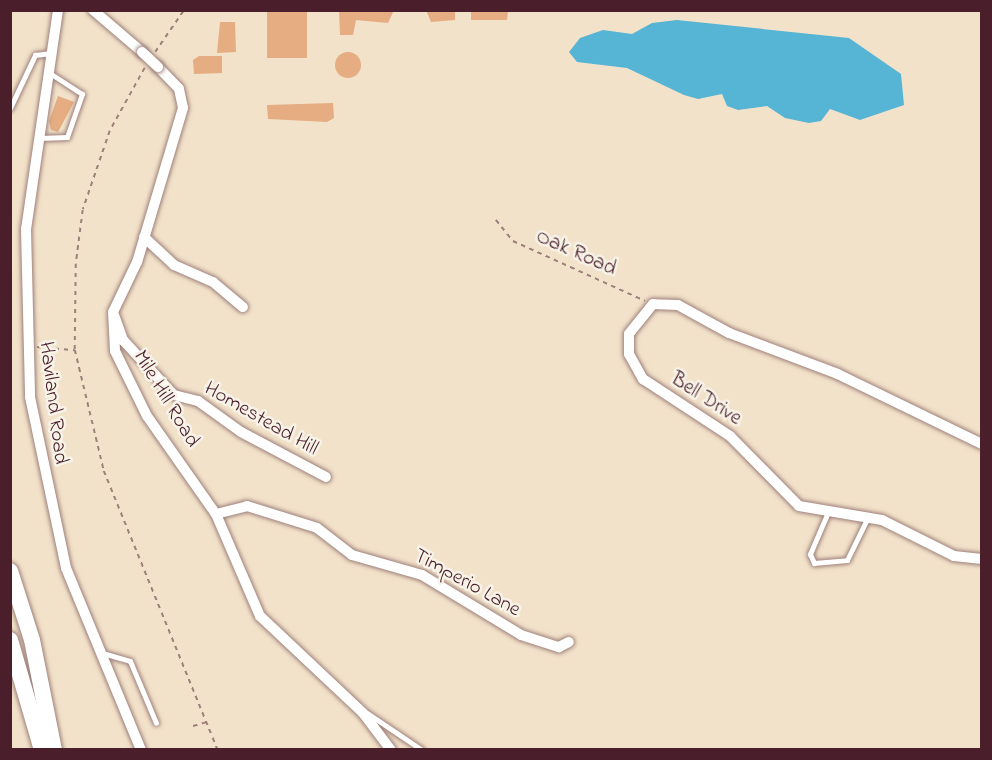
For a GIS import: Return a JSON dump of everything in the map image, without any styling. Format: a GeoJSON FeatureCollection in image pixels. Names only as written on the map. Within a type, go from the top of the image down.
{"type":"FeatureCollection","features":[{"type":"Feature","properties":{"kind":"highway"},"geometry":{"type":"LineString","coordinates":[[10,571],[32,640],[54,750]]}},
{"type":"Feature","properties":{"kind":"highway"},"geometry":{"type":"LineString","coordinates":[[10,639],[42,750]]}},
{"type":"Feature","properties":{"kind":"street","name":"Haviland Road"},"geometry":{"type":"LineString","coordinates":[[58,10],[37,138],[26,230],[25,346],[48,501],[98,652],[141,750]]}},
{"type":"Feature","properties":{"kind":"street","name":"Mile Hill Road"},"geometry":{"type":"LineString","coordinates":[[93,10],[142,52],[179,89],[183,108],[144,237],[113,312],[114,351],[130,387],[216,514],[266,625],[356,705],[391,750]]}},
{"type":"Feature","properties":{"kind":"street"},"geometry":{"type":"LineString","coordinates":[[144,237],[174,265],[213,282],[243,307]]}},
{"type":"Feature","properties":{"kind":"street"},"geometry":{"type":"LineString","coordinates":[[653,304],[678,305],[729,333],[838,374],[981,444]]}},
{"type":"Feature","properties":{"kind":"street","name":"Bell Drive"},"geometry":{"type":"LineString","coordinates":[[653,304],[634,322],[628,340],[633,365],[644,379],[730,436],[787,498],[828,512],[869,516],[954,555],[981,559]]}},
{"type":"Feature","properties":{"kind":"street","name":"Homestead Hill"},"geometry":{"type":"LineString","coordinates":[[113,312],[123,340],[174,395],[198,401],[241,432],[326,477]]}},
{"type":"Feature","properties":{"kind":"street","name":"Timperio Lane"},"geometry":{"type":"LineString","coordinates":[[216,514],[247,506],[317,528],[352,555],[422,574],[521,635],[559,647],[569,642]]}},
{"type":"Feature","properties":{"kind":"lane"},"geometry":{"type":"LineString","coordinates":[[10,108],[35,55],[51,53]]}},
{"type":"Feature","properties":{"kind":"lane"},"geometry":{"type":"LineString","coordinates":[[37,138],[67,137],[81,98],[78,87],[47,72]]}},
{"type":"Feature","properties":{"kind":"lane"},"geometry":{"type":"LineString","coordinates":[[828,512],[810,554],[814,563],[847,560],[869,516]]}},
{"type":"Feature","properties":{"kind":"lane"},"geometry":{"type":"LineString","coordinates":[[98,652],[130,661],[156,723]]}},
{"type":"Feature","properties":{"kind":"lane"},"geometry":{"type":"LineString","coordinates":[[356,705],[422,750]]}},
{"type":"Feature","properties":{"kind":"path","name":"Oak Road"},"geometry":{"type":"LineString","coordinates":[[496,220],[513,241],[653,304]]}},
{"type":"Feature","properties":{"kind":"path"},"geometry":{"type":"LineString","coordinates":[[25,346],[75,350]]}},
{"type":"Feature","properties":{"kind":"path"},"geometry":{"type":"LineString","coordinates":[[193,726],[208,722]]}},
{"type":"Feature","properties":{"kind":"water"},"geometry":{"type":"Polygon","coordinates":[[[677,20],[849,38],[901,74],[904,105],[860,120],[830,109],[821,121],[809,123],[785,118],[767,106],[738,110],[727,106],[722,94],[698,99],[684,95],[627,68],[577,62],[569,52],[580,38],[603,30],[632,34],[652,23],[677,20]]]}},
{"type":"Feature","properties":{"kind":"building"},"geometry":{"type":"Polygon","coordinates":[[[267,10],[307,10],[307,58],[267,58],[267,10]]]}},
{"type":"Feature","properties":{"kind":"building"},"geometry":{"type":"Polygon","coordinates":[[[394,10],[388,23],[356,20],[353,35],[340,35],[339,11],[394,10]]]}},
{"type":"Feature","properties":{"kind":"building"},"geometry":{"type":"Polygon","coordinates":[[[426,10],[455,10],[455,20],[431,22],[426,10]]]}},
{"type":"Feature","properties":{"kind":"building"},"geometry":{"type":"Polygon","coordinates":[[[471,10],[508,12],[507,20],[471,20],[471,10]]]}},
{"type":"Feature","properties":{"kind":"building"},"geometry":{"type":"Polygon","coordinates":[[[220,22],[235,22],[236,52],[217,53],[220,22]]]}},
{"type":"Feature","properties":{"kind":"building"},"geometry":{"type":"Polygon","coordinates":[[[348,52],[357,56],[361,65],[357,74],[348,78],[339,74],[335,65],[339,56],[348,52]]]}},
{"type":"Feature","properties":{"kind":"building"},"geometry":{"type":"Polygon","coordinates":[[[199,56],[222,56],[222,73],[194,74],[193,60],[199,56]]]}},
{"type":"Feature","properties":{"kind":"building"},"geometry":{"type":"Polygon","coordinates":[[[58,96],[74,102],[58,132],[51,130],[49,121],[58,96]]]}},
{"type":"Feature","properties":{"kind":"building"},"geometry":{"type":"Polygon","coordinates":[[[333,103],[334,118],[327,122],[268,119],[267,105],[333,103]]]}}]}
